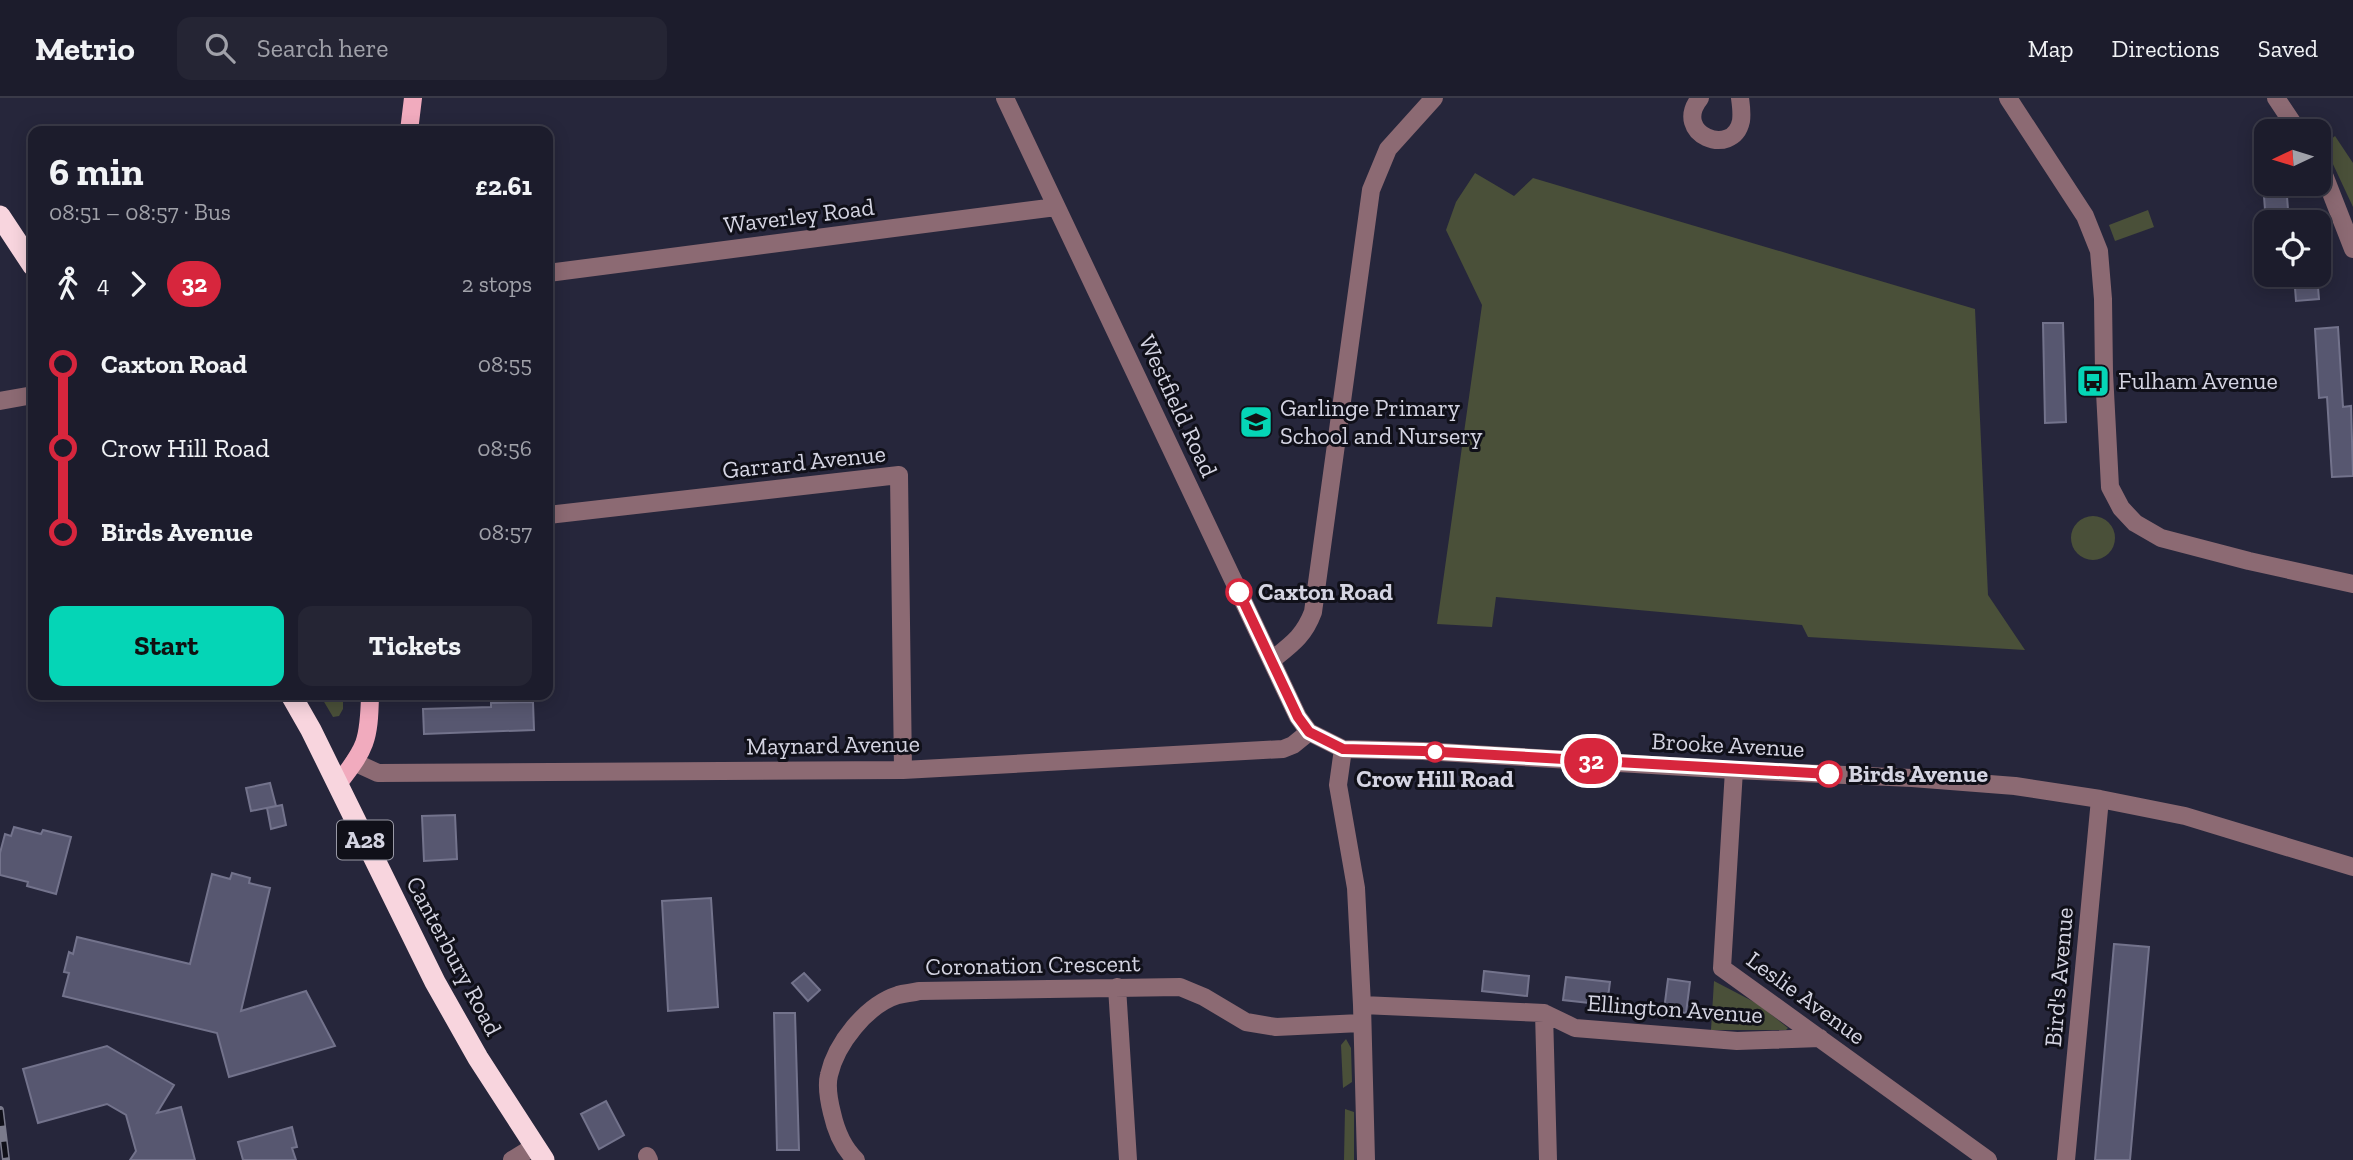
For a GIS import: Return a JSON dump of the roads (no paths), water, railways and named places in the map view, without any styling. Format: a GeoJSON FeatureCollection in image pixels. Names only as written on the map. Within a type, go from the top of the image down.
{"type":"FeatureCollection","features":[{"type":"Feature","properties":{"kind":"highway"},"geometry":{"type":"LineString","coordinates":[[0,216],[28,259]]}},
{"type":"Feature","properties":{"kind":"highway","name":"Canterbury Road"},"geometry":{"type":"LineString","coordinates":[[294,700],[435,982],[478,1058],[539,1153]]}},
{"type":"Feature","properties":{"kind":"main road"},"geometry":{"type":"LineString","coordinates":[[410,126],[413,98]]}},
{"type":"Feature","properties":{"kind":"main road"},"geometry":{"type":"LineString","coordinates":[[338,784],[362,751],[369,731],[370,700]]}},
{"type":"Feature","properties":{"kind":"street","name":"Westfield Road"},"geometry":{"type":"LineString","coordinates":[[1005,98],[1298,717],[1309,732]]}},
{"type":"Feature","properties":{"kind":"street"},"geometry":{"type":"LineString","coordinates":[[1272,660],[1295,642],[1306,629],[1313,612],[1371,190],[1388,149],[1434,98]]}},
{"type":"Feature","properties":{"kind":"street"},"geometry":{"type":"LineString","coordinates":[[1700,98],[1693,109],[1694,124],[1700,134],[1714,140],[1726,138],[1737,129],[1741,121],[1740,98]]}},
{"type":"Feature","properties":{"kind":"street"},"geometry":{"type":"LineString","coordinates":[[2008,98],[2085,216],[2099,251],[2110,487],[2121,508],[2135,523],[2161,538],[2353,584]]}},
{"type":"Feature","properties":{"kind":"street"},"geometry":{"type":"LineString","coordinates":[[2276,98],[2290,119]]}},
{"type":"Feature","properties":{"kind":"street"},"geometry":{"type":"LineString","coordinates":[[2331,193],[2353,249]]}},
{"type":"Feature","properties":{"kind":"street","name":"Waverley Road"},"geometry":{"type":"LineString","coordinates":[[553,272],[1056,207]]}},
{"type":"Feature","properties":{"kind":"street"},"geometry":{"type":"LineString","coordinates":[[0,401],[28,396]]}},
{"type":"Feature","properties":{"kind":"street","name":"Garrard Avenue"},"geometry":{"type":"LineString","coordinates":[[553,513],[899,475],[904,769]]}},
{"type":"Feature","properties":{"kind":"street"},"geometry":{"type":"LineString","coordinates":[[1309,732],[1343,749],[1338,785],[1356,887],[1366,1160]]}},
{"type":"Feature","properties":{"kind":"street","name":"Maynard Avenue"},"geometry":{"type":"LineString","coordinates":[[354,762],[378,773],[904,769],[1283,749],[1293,746],[1309,732]]}},
{"type":"Feature","properties":{"kind":"street","name":"Brooke Avenue"},"geometry":{"type":"LineString","coordinates":[[1343,749],[1989,784],[2100,799],[2185,816],[2353,867]]}},
{"type":"Feature","properties":{"kind":"street","name":"Leslie Avenue"},"geometry":{"type":"LineString","coordinates":[[1734,770],[1722,968],[1988,1160]]}},
{"type":"Feature","properties":{"kind":"street","name":"Bird's Avenue"},"geometry":{"type":"LineString","coordinates":[[2066,1160],[2100,799]]}},
{"type":"Feature","properties":{"kind":"street"},"geometry":{"type":"LineString","coordinates":[[1117,987],[1128,1160]]}},
{"type":"Feature","properties":{"kind":"street","name":"Coronation Crescent"},"geometry":{"type":"LineString","coordinates":[[856,1160],[845,1150],[835,1125],[829,1098],[829,1076],[846,1041],[873,1010],[896,996],[919,991],[1180,987],[1246,1022],[1276,1027],[1362,1014]]}},
{"type":"Feature","properties":{"kind":"street"},"geometry":{"type":"LineString","coordinates":[[1544,1013],[1548,1160]]}},
{"type":"Feature","properties":{"kind":"street","name":"Ellington Avenue"},"geometry":{"type":"LineString","coordinates":[[1362,1014],[1544,1013],[1575,1028],[1737,1041],[1820,1038]]}},
{"type":"Feature","properties":{"kind":"street"},"geometry":{"type":"LineString","coordinates":[[512,1160],[539,1153]]}},
{"type":"Feature","properties":{"kind":"railway"},"geometry":{"type":"LineString","coordinates":[[0,1110],[6,1160]]}},
{"type":"Feature","properties":{"kind":"place","name":"Fulham Avenue"},"geometry":{"type":"Point","coordinates":[2093,381]}},
{"type":"Feature","properties":{"kind":"place","name":"Garlinge Primary School and Nursery"},"geometry":{"type":"Point","coordinates":[1256,422]}},
{"type":"Feature","properties":{"kind":"place","name":"Caxton Road"},"geometry":{"type":"Point","coordinates":[1239,592]}},
{"type":"Feature","properties":{"kind":"place","name":"Crow Hill Road"},"geometry":{"type":"Point","coordinates":[1435,752]}},
{"type":"Feature","properties":{"kind":"place","name":"Birds Avenue"},"geometry":{"type":"Point","coordinates":[1829,774]}}]}
